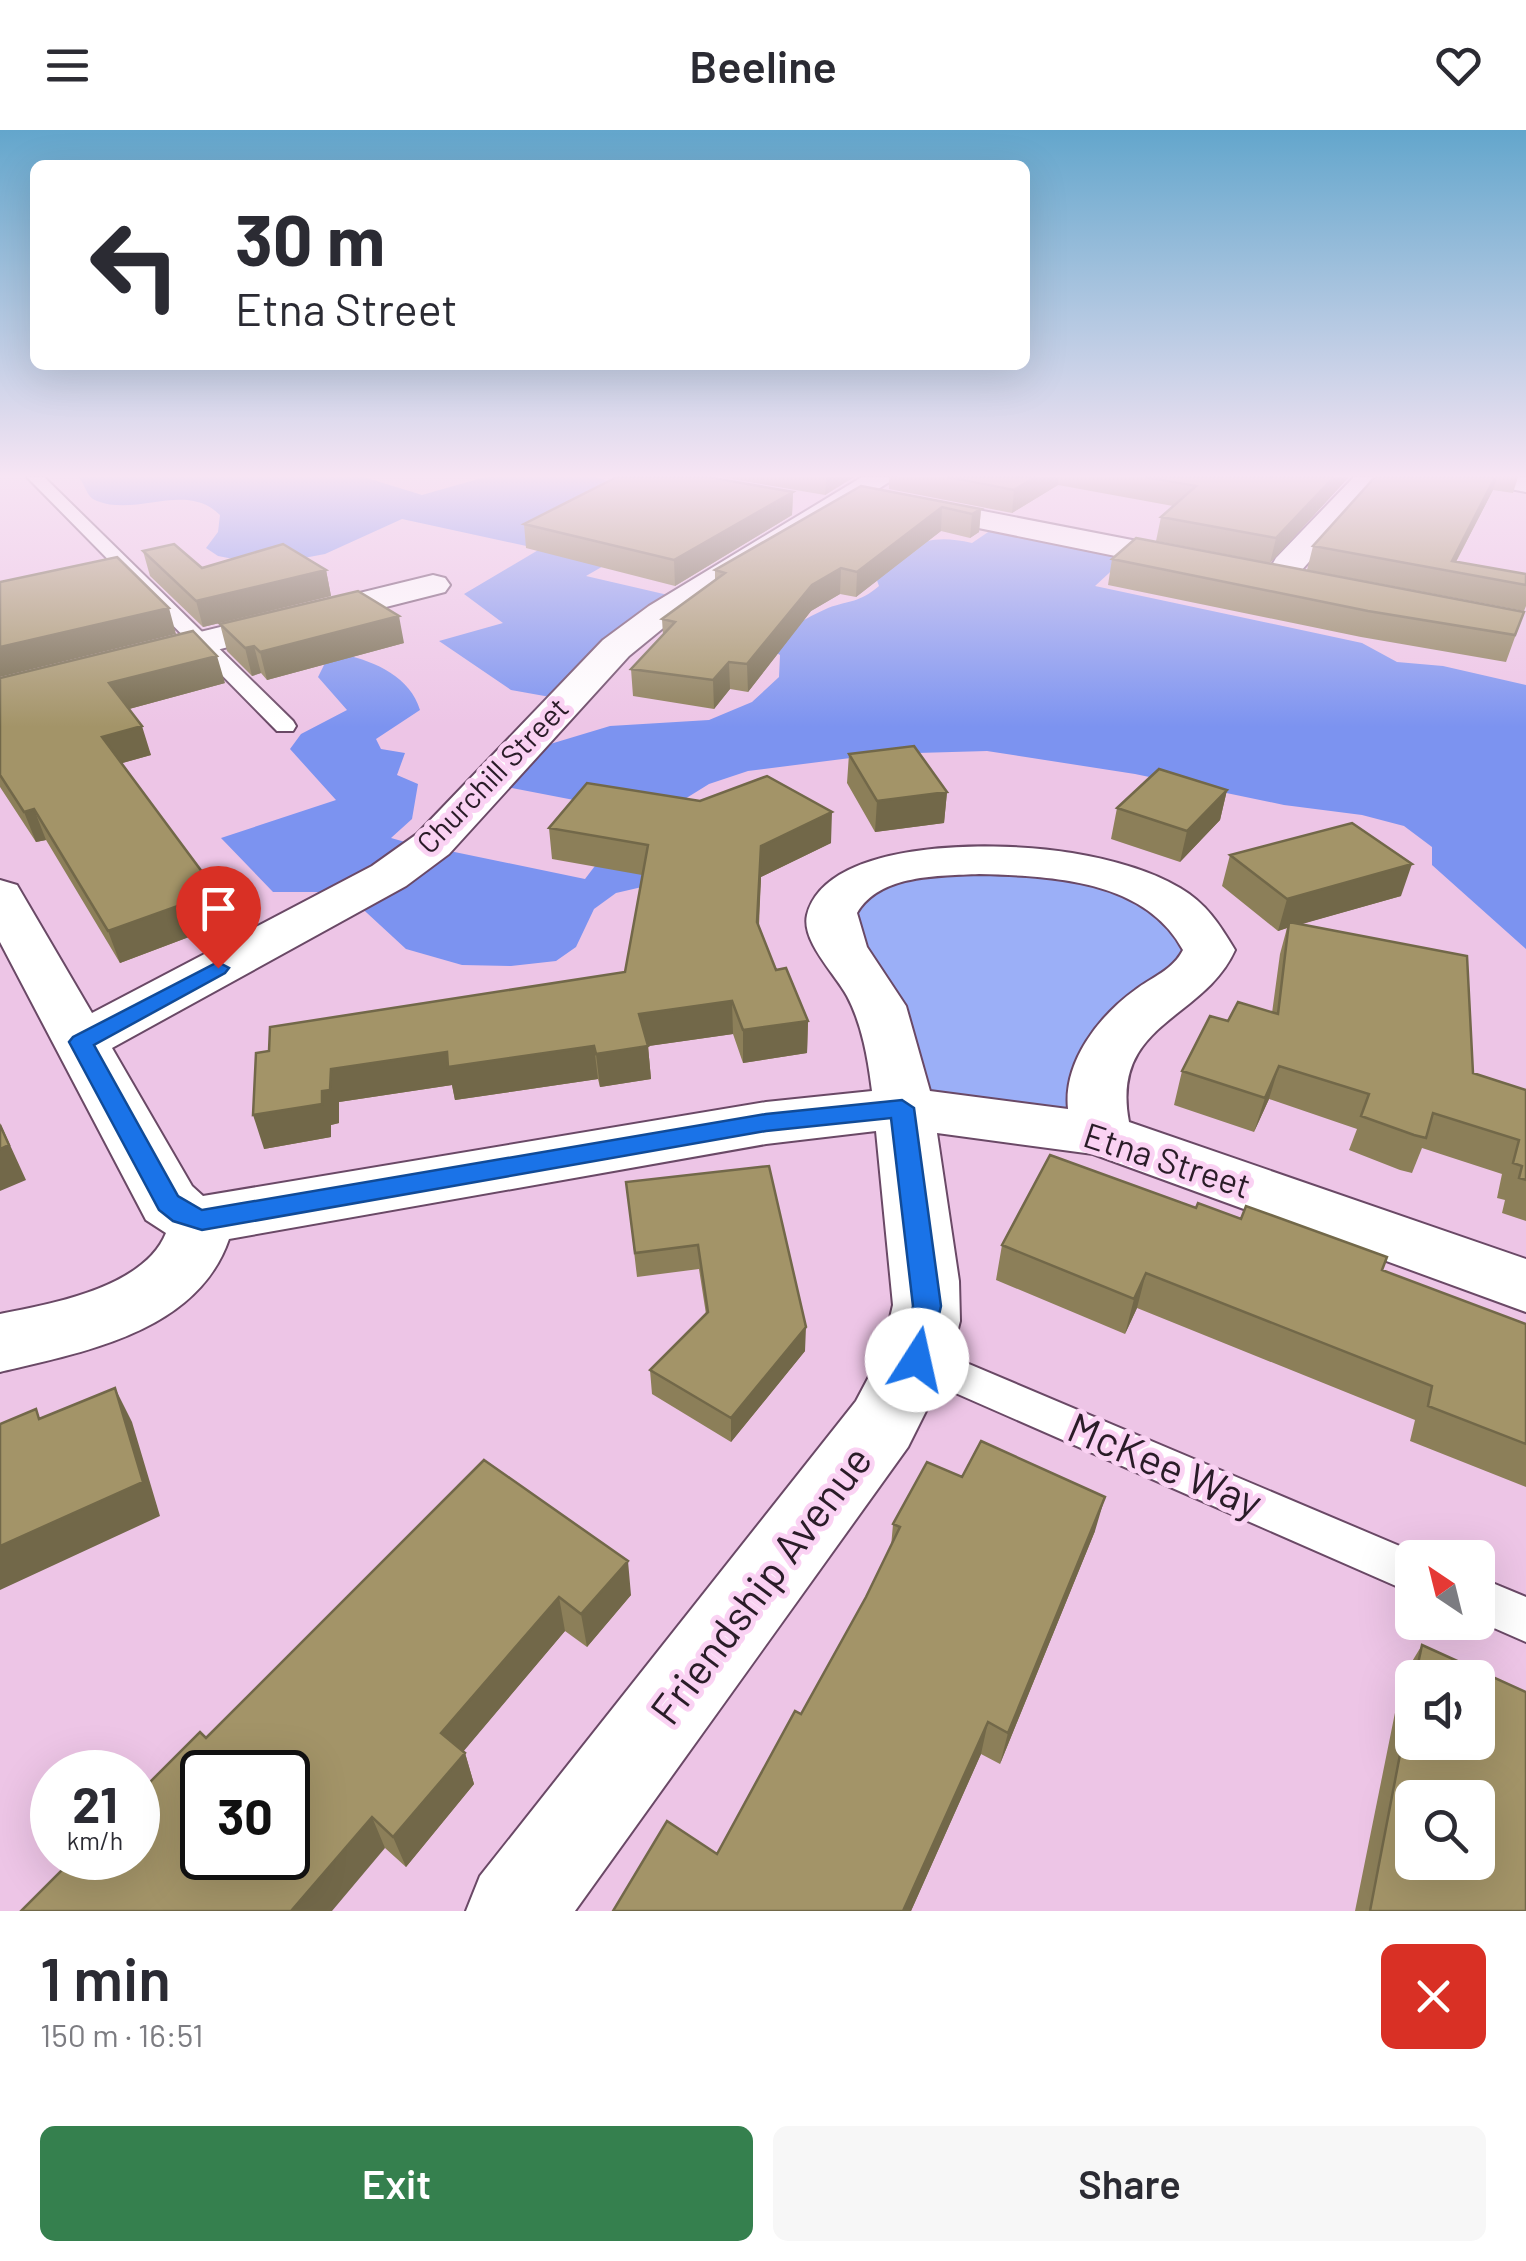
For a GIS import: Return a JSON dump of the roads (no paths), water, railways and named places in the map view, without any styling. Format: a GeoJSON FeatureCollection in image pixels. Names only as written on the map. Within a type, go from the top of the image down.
{"type":"FeatureCollection","features":[{"type":"Feature","properties":{"kind":"street","name":"Churchill Street"},"geometry":{"type":"LineString","coordinates":[[81,1042],[389,876],[433,844],[616,648],[742,560]]}},
{"type":"Feature","properties":{"kind":"street"},"geometry":{"type":"LineString","coordinates":[[1182,560],[1240,571],[1297,574],[1307,560]]}},
{"type":"Feature","properties":{"kind":"street"},"geometry":{"type":"LineString","coordinates":[[0,693],[433,585]]}},
{"type":"Feature","properties":{"kind":"street","name":"Friendship Avenue"},"geometry":{"type":"LineString","coordinates":[[515,1911],[882,1424],[917,1360],[927,1306],[895,1056],[878,1003],[832,930],[832,912],[843,895],[867,879],[893,870],[968,860],[1048,862],[1097,872],[1148,891],[1190,918],[1209,950],[1201,970],[1142,1010],[1115,1045],[1096,1092],[1102,1134]]}},
{"type":"Feature","properties":{"kind":"street"},"geometry":{"type":"LineString","coordinates":[[0,895],[169,1203],[182,1214],[202,1220],[190,1254],[161,1284],[127,1306],[81,1324],[0,1342]]}},
{"type":"Feature","properties":{"kind":"street","name":"Etna Street"},"geometry":{"type":"LineString","coordinates":[[202,1220],[766,1123],[902,1108],[1102,1134],[1526,1286]]}},
{"type":"Feature","properties":{"kind":"lane"},"geometry":{"type":"LineString","coordinates":[[120,560],[285,726]]}},
{"type":"Feature","properties":{"kind":"lane","name":"McKee Way"},"geometry":{"type":"LineString","coordinates":[[917,1360],[1395,1564]]}},
{"type":"Feature","properties":{"kind":"lane"},"geometry":{"type":"LineString","coordinates":[[1495,1606],[1526,1620]]}}]}
